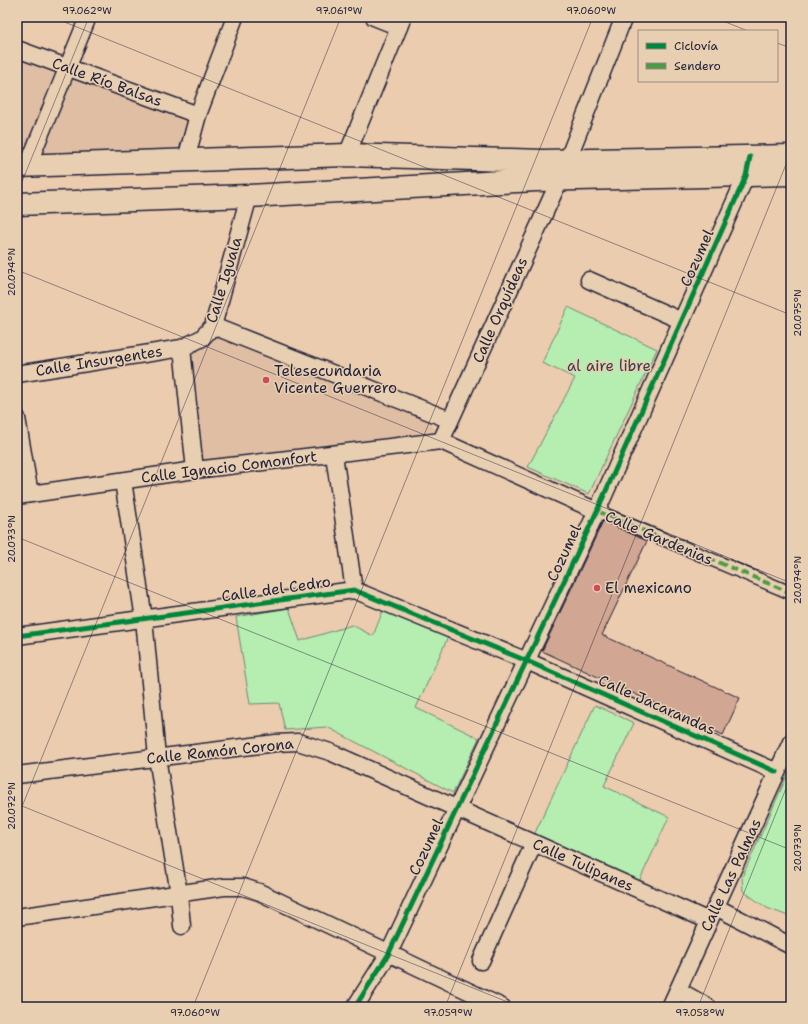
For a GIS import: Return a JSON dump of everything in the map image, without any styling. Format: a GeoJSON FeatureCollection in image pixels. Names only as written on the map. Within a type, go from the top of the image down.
{"type":"FeatureCollection","features":[{"type":"Feature","properties":{"kind":"main road"},"geometry":{"type":"LineString","coordinates":[[22,165],[347,155],[543,161],[568,159],[748,167],[791,174]]}},
{"type":"Feature","properties":{"kind":"main road"},"geometry":{"type":"LineString","coordinates":[[17,204],[249,196],[560,179],[748,167],[791,156]]}},
{"type":"Feature","properties":{"kind":"street"},"geometry":{"type":"LineString","coordinates":[[22,165],[67,68],[88,17]]}},
{"type":"Feature","properties":{"kind":"street"},"geometry":{"type":"LineString","coordinates":[[186,159],[198,114],[235,17]]}},
{"type":"Feature","properties":{"kind":"street"},"geometry":{"type":"LineString","coordinates":[[347,155],[401,22],[374,17]]}},
{"type":"Feature","properties":{"kind":"street","name":"Calle Orquídeas"},"geometry":{"type":"LineString","coordinates":[[441,441],[560,179],[624,17]]}},
{"type":"Feature","properties":{"kind":"street","name":"Calle Río Balsas"},"geometry":{"type":"LineString","coordinates":[[17,49],[198,114]]}},
{"type":"Feature","properties":{"kind":"street","name":"Cozumel"},"geometry":{"type":"LineString","coordinates":[[355,1007],[388,955],[597,512],[748,167]]}},
{"type":"Feature","properties":{"kind":"street","name":"Calle Iguala"},"geometry":{"type":"LineString","coordinates":[[182,348],[202,338],[213,326],[249,196]]}},
{"type":"Feature","properties":{"kind":"street"},"geometry":{"type":"LineString","coordinates":[[588,280],[682,320]]}},
{"type":"Feature","properties":{"kind":"street"},"geometry":{"type":"LineString","coordinates":[[213,326],[450,420]]}},
{"type":"Feature","properties":{"kind":"street"},"geometry":{"type":"LineString","coordinates":[[182,348],[195,470]]}},
{"type":"Feature","properties":{"kind":"street","name":"Calle Insurgentes"},"geometry":{"type":"LineString","coordinates":[[17,374],[182,348]]}},
{"type":"Feature","properties":{"kind":"street"},"geometry":{"type":"LineString","coordinates":[[17,418],[23,495]]}},
{"type":"Feature","properties":{"kind":"street","name":"Calle Gardenias"},"geometry":{"type":"LineString","coordinates":[[441,441],[597,512],[791,594]]}},
{"type":"Feature","properties":{"kind":"street","name":"Calle Ignacio Comonfort"},"geometry":{"type":"LineString","coordinates":[[23,495],[195,470],[334,455],[441,441]]}},
{"type":"Feature","properties":{"kind":"street"},"geometry":{"type":"LineString","coordinates":[[334,455],[354,590]]}},
{"type":"Feature","properties":{"kind":"street"},"geometry":{"type":"LineString","coordinates":[[122,481],[144,619],[158,757],[179,894],[182,926]]}},
{"type":"Feature","properties":{"kind":"street","name":"Calle del Cedro"},"geometry":{"type":"LineString","coordinates":[[17,636],[354,590],[527,661]]}},
{"type":"Feature","properties":{"kind":"street","name":"Calle Jacarandas"},"geometry":{"type":"LineString","coordinates":[[527,661],[777,772]]}},
{"type":"Feature","properties":{"kind":"street","name":"Calle Ramón Corona"},"geometry":{"type":"LineString","coordinates":[[17,775],[158,757],[298,742],[330,752],[458,808]]}},
{"type":"Feature","properties":{"kind":"street","name":"Calle Las Palmas"},"geometry":{"type":"LineString","coordinates":[[670,1007],[791,742]]}},
{"type":"Feature","properties":{"kind":"street","name":"Calle Tulipanes"},"geometry":{"type":"LineString","coordinates":[[458,808],[534,843],[791,946]]}},
{"type":"Feature","properties":{"kind":"street"},"geometry":{"type":"LineString","coordinates":[[481,960],[534,843]]}},
{"type":"Feature","properties":{"kind":"street"},"geometry":{"type":"LineString","coordinates":[[17,917],[224,887],[243,887],[259,892],[388,955],[502,1007]]}},
{"type":"Feature","properties":{"kind":"street"},"geometry":{"type":"LineString","coordinates":[[678,990],[708,1007]]}},
{"type":"Feature","properties":{"kind":"shaded area"},"geometry":{"type":"Polygon","coordinates":[[[17,49],[58,64],[20,159],[17,160],[17,49]]]}},
{"type":"Feature","properties":{"kind":"shaded area"},"geometry":{"type":"Polygon","coordinates":[[[70,70],[191,115],[203,155],[34,159],[70,70]]]}},
{"type":"Feature","properties":{"kind":"shaded area","name":"Telesecundaria Vicente Guerrero"},"geometry":{"type":"Polygon","coordinates":[[[213,326],[425,411],[435,431],[195,470],[182,348],[213,326]]]}},
{"type":"Feature","properties":{"kind":"green space","name":"al aire libre"},"geometry":{"type":"Polygon","coordinates":[[[568,307],[657,349],[589,494],[528,467],[575,378],[542,363],[568,307]]]}},
{"type":"Feature","properties":{"kind":"green space"},"geometry":{"type":"Polygon","coordinates":[[[387,600],[453,626],[416,708],[479,738],[453,793],[327,727],[285,730],[279,703],[250,704],[236,617],[289,608],[300,641],[352,625],[373,636],[387,600]]]}},
{"type":"Feature","properties":{"kind":"green space"},"geometry":{"type":"Polygon","coordinates":[[[595,705],[634,723],[604,786],[669,817],[638,884],[534,835],[595,705]]]}},
{"type":"Feature","properties":{"kind":"green space"},"geometry":{"type":"Polygon","coordinates":[[[791,767],[791,917],[767,908],[743,891],[742,877],[791,767]]]}},
{"type":"Feature","properties":{"kind":"building","name":"El mexicano"},"geometry":{"type":"Polygon","coordinates":[[[603,521],[647,541],[602,635],[740,698],[723,735],[542,651],[603,521]]]}},
{"type":"Feature","properties":{"kind":"marked path"},"geometry":{"type":"LineString","coordinates":[[597,511],[791,593]]}},
{"type":"Feature","properties":{"kind":"cycle path"},"geometry":{"type":"LineString","coordinates":[[355,1007],[388,955],[597,511],[746,176],[750,157]]}},
{"type":"Feature","properties":{"kind":"cycle path"},"geometry":{"type":"LineString","coordinates":[[17,636],[354,590],[527,661],[777,772]]}},
{"type":"Feature","properties":{"kind":"place","name":"Telesecundaria Vicente Guerrero"},"geometry":{"type":"Point","coordinates":[266,380]}},
{"type":"Feature","properties":{"kind":"place","name":"El mexicano"},"geometry":{"type":"Point","coordinates":[597,588]}}]}
